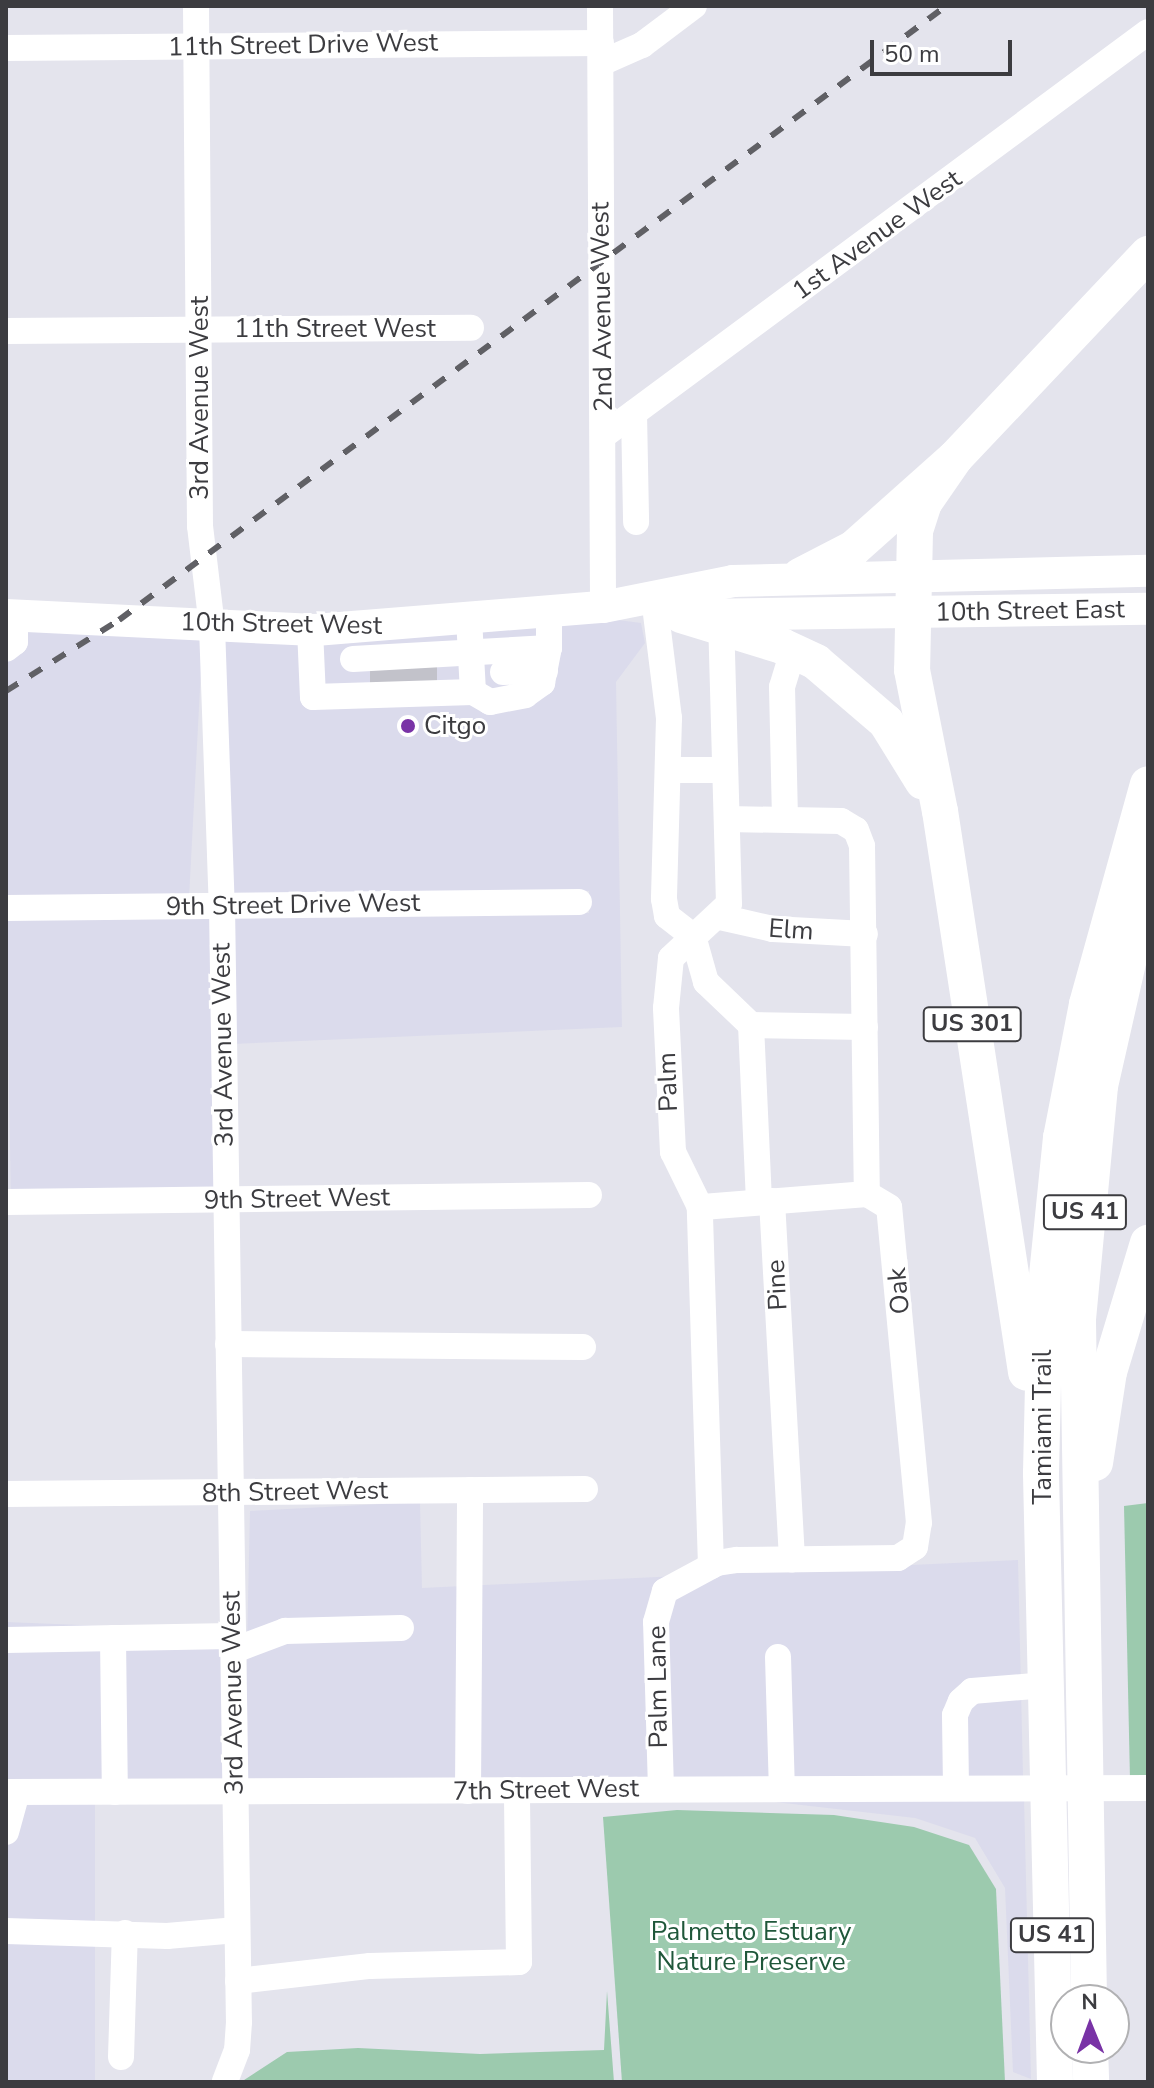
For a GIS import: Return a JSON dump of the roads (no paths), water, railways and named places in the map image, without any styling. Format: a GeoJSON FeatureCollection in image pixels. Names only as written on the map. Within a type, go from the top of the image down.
{"type":"FeatureCollection","features":[{"type":"Feature","properties":{"kind":"highway"},"geometry":{"type":"LineString","coordinates":[[800,576],[854,548],[955,458],[1148,254]]}},
{"type":"Feature","properties":{"kind":"highway"},"geometry":{"type":"LineString","coordinates":[[915,576],[915,531],[924,503],[955,458]]}},
{"type":"Feature","properties":{"kind":"highway","name":"US 301"},"geometry":{"type":"LineString","coordinates":[[915,576],[912,670],[940,811],[1041,1473]]}},
{"type":"Feature","properties":{"kind":"highway"},"geometry":{"type":"LineString","coordinates":[[669,614],[722,621],[793,651],[846,683],[886,722],[940,811]]}},
{"type":"Feature","properties":{"kind":"highway","name":"Tamiami Trail"},"geometry":{"type":"LineString","coordinates":[[1055,2082],[1041,1473],[1045,1295],[1061,1138],[1101,941],[1148,784]]}},
{"type":"Feature","properties":{"kind":"highway","name":"Tamiami Trail"},"geometry":{"type":"LineString","coordinates":[[1089,1984],[1076,1388],[1083,1223],[1112,1019],[1148,874]]}},
{"type":"Feature","properties":{"kind":"highway"},"geometry":{"type":"LineString","coordinates":[[1080,1556],[1109,1372],[1148,1243]]}},
{"type":"Feature","properties":{"kind":"main road","name":"10th Street East"},"geometry":{"type":"LineString","coordinates":[[915,576],[1148,571]]}},
{"type":"Feature","properties":{"kind":"main road","name":"10th Street West"},"geometry":{"type":"LineString","coordinates":[[11,615],[310,629],[352,643],[469,619],[603,607],[733,581],[800,576],[915,576]]}},
{"type":"Feature","properties":{"kind":"main road","name":"10th Street West"},"geometry":{"type":"LineString","coordinates":[[603,607],[669,614]]}},
{"type":"Feature","properties":{"kind":"main road","name":"10th Street East"},"geometry":{"type":"LineString","coordinates":[[912,613],[1148,609]]}},
{"type":"Feature","properties":{"kind":"main road"},"geometry":{"type":"LineString","coordinates":[[722,621],[912,613]]}},
{"type":"Feature","properties":{"kind":"street","name":"3rd Avenue West"},"geometry":{"type":"LineString","coordinates":[[196,6],[201,542],[212,626],[222,906],[238,1981],[237,2050],[225,2082]]}},
{"type":"Feature","properties":{"kind":"street","name":"2nd Avenue West"},"geometry":{"type":"LineString","coordinates":[[600,6],[603,607]]}},
{"type":"Feature","properties":{"kind":"street"},"geometry":{"type":"LineString","coordinates":[[601,53],[642,45],[694,6]]}},
{"type":"Feature","properties":{"kind":"street","name":"1st Avenue West"},"geometry":{"type":"LineString","coordinates":[[604,435],[1148,32]]}},
{"type":"Feature","properties":{"kind":"street","name":"11th Street Drive West"},"geometry":{"type":"LineString","coordinates":[[6,48],[196,47],[601,53]]}},
{"type":"Feature","properties":{"kind":"street","name":"11th Street West"},"geometry":{"type":"LineString","coordinates":[[6,331],[471,328]]}},
{"type":"Feature","properties":{"kind":"street"},"geometry":{"type":"LineString","coordinates":[[634,413],[636,522]]}},
{"type":"Feature","properties":{"kind":"street"},"geometry":{"type":"LineString","coordinates":[[469,619],[490,702],[513,701],[542,683],[547,660],[549,612]]}},
{"type":"Feature","properties":{"kind":"street"},"geometry":{"type":"LineString","coordinates":[[669,614],[667,916],[693,936],[706,982],[751,1025],[865,1027]]}},
{"type":"Feature","properties":{"kind":"street"},"geometry":{"type":"LineString","coordinates":[[6,649],[15,642],[11,615]]}},
{"type":"Feature","properties":{"kind":"street"},"geometry":{"type":"LineString","coordinates":[[720,917],[729,904],[722,621]]}},
{"type":"Feature","properties":{"kind":"street"},"geometry":{"type":"LineString","coordinates":[[310,629],[313,697],[354,696],[403,675],[481,672],[547,660]]}},
{"type":"Feature","properties":{"kind":"street"},"geometry":{"type":"LineString","coordinates":[[352,643],[403,675],[481,672],[547,660]]}},
{"type":"Feature","properties":{"kind":"street"},"geometry":{"type":"LineString","coordinates":[[352,643],[354,696]]}},
{"type":"Feature","properties":{"kind":"street"},"geometry":{"type":"LineString","coordinates":[[785,819],[782,687],[793,651]]}},
{"type":"Feature","properties":{"kind":"street"},"geometry":{"type":"LineString","coordinates":[[668,770],[725,770]]}},
{"type":"Feature","properties":{"kind":"street"},"geometry":{"type":"LineString","coordinates":[[700,1207],[867,1194],[862,846],[856,830],[841,821],[727,819]]}},
{"type":"Feature","properties":{"kind":"street","name":"9th Street Drive West"},"geometry":{"type":"LineString","coordinates":[[6,908],[579,902]]}},
{"type":"Feature","properties":{"kind":"street","name":"Palm"},"geometry":{"type":"LineString","coordinates":[[711,1566],[700,1207],[673,1152],[667,1044],[671,958],[693,936],[720,917]]}},
{"type":"Feature","properties":{"kind":"street","name":"Elm"},"geometry":{"type":"LineString","coordinates":[[720,917],[773,929],[865,934]]}},
{"type":"Feature","properties":{"kind":"street","name":"Pine"},"geometry":{"type":"LineString","coordinates":[[751,1025],[792,1559]]}},
{"type":"Feature","properties":{"kind":"street","name":"Oak"},"geometry":{"type":"LineString","coordinates":[[867,1194],[883,1202],[892,1214],[898,1274],[919,1523],[915,1547],[898,1558]]}},
{"type":"Feature","properties":{"kind":"street","name":"9th Street West"},"geometry":{"type":"LineString","coordinates":[[6,1202],[589,1195]]}},
{"type":"Feature","properties":{"kind":"street"},"geometry":{"type":"LineString","coordinates":[[228,1344],[583,1347]]}},
{"type":"Feature","properties":{"kind":"street","name":"8th Street West"},"geometry":{"type":"LineString","coordinates":[[6,1494],[585,1489]]}},
{"type":"Feature","properties":{"kind":"street"},"geometry":{"type":"LineString","coordinates":[[468,1791],[470,1490]]}},
{"type":"Feature","properties":{"kind":"street","name":"Palm Lane"},"geometry":{"type":"LineString","coordinates":[[661,1789],[657,1607],[665,1591],[711,1566],[737,1560],[898,1558]]}},
{"type":"Feature","properties":{"kind":"street"},"geometry":{"type":"LineString","coordinates":[[6,1640],[113,1638],[232,1643],[285,1631],[401,1628]]}},
{"type":"Feature","properties":{"kind":"street"},"geometry":{"type":"LineString","coordinates":[[113,1638],[115,1792]]}},
{"type":"Feature","properties":{"kind":"street"},"geometry":{"type":"LineString","coordinates":[[778,1657],[782,1789]]}},
{"type":"Feature","properties":{"kind":"street"},"geometry":{"type":"LineString","coordinates":[[956,1788],[955,1715],[961,1701],[972,1691],[1046,1685]]}},
{"type":"Feature","properties":{"kind":"street","name":"7th Street West"},"geometry":{"type":"LineString","coordinates":[[11,1792],[1148,1788]]}},
{"type":"Feature","properties":{"kind":"street"},"geometry":{"type":"LineString","coordinates":[[238,1981],[370,1966],[519,1962],[517,1790]]}},
{"type":"Feature","properties":{"kind":"street"},"geometry":{"type":"LineString","coordinates":[[6,1832],[11,1792]]}},
{"type":"Feature","properties":{"kind":"street"},"geometry":{"type":"LineString","coordinates":[[6,1931],[167,1936],[237,1930]]}},
{"type":"Feature","properties":{"kind":"street"},"geometry":{"type":"LineString","coordinates":[[121,2057],[125,1933]]}},
{"type":"Feature","properties":{"kind":"tunnel"},"geometry":{"type":"LineString","coordinates":[[383,667],[383,684]]}},
{"type":"Feature","properties":{"kind":"tunnel"},"geometry":{"type":"LineString","coordinates":[[403,667],[404,683]]}},
{"type":"Feature","properties":{"kind":"tunnel"},"geometry":{"type":"LineString","coordinates":[[424,667],[424,683]]}},
{"type":"Feature","properties":{"kind":"railway"},"geometry":{"type":"LineString","coordinates":[[6,691],[119,620],[946,6]]}},
{"type":"Feature","properties":{"kind":"place","name":"Citgo"},"geometry":{"type":"Point","coordinates":[408,726]}},
{"type":"Feature","properties":{"kind":"park label","name":"Palmetto Estuary Nature Preserve"},"geometry":{"type":"Point","coordinates":[751,1947]}}]}
